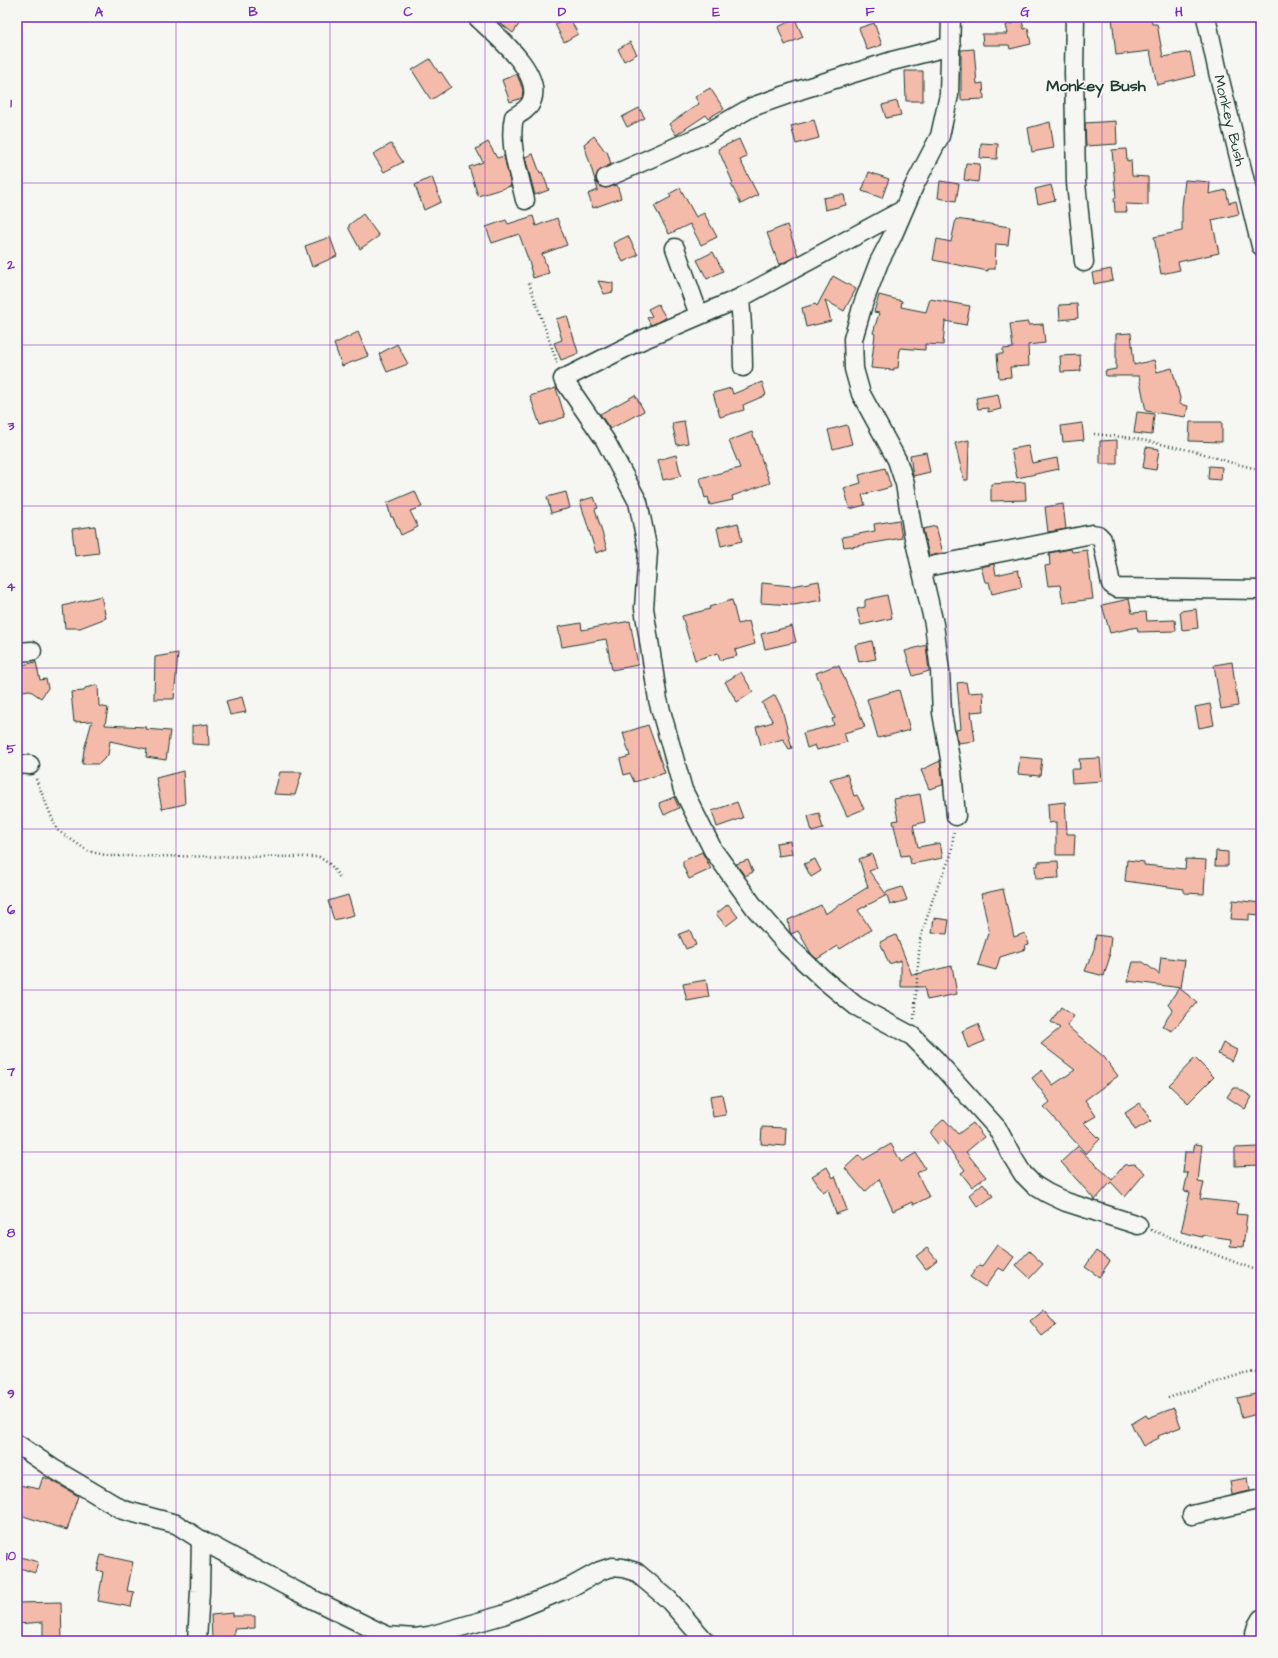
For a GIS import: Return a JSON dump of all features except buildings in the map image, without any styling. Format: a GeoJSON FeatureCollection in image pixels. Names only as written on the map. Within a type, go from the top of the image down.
{"type":"FeatureCollection","features":[{"type":"Feature","properties":{"kind":"street"},"geometry":{"type":"LineString","coordinates":[[477,17],[508,46],[522,63],[530,77],[534,90],[532,102],[525,110],[514,117],[512,129],[512,145],[525,200]]}},
{"type":"Feature","properties":{"kind":"street"},"geometry":{"type":"LineString","coordinates":[[952,17],[949,95],[940,136],[903,210],[892,237],[878,262],[862,304],[853,339],[854,369],[861,394],[897,460],[905,484],[921,568],[934,624],[938,655],[942,713],[952,770],[956,816]]}},
{"type":"Feature","properties":{"kind":"street"},"geometry":{"type":"LineString","coordinates":[[1075,17],[1074,72],[1076,183],[1084,262]]}},
{"type":"Feature","properties":{"kind":"street","name":"Monkey Bush"},"geometry":{"type":"LineString","coordinates":[[1206,17],[1254,188],[1261,246]]}},
{"type":"Feature","properties":{"kind":"street"},"geometry":{"type":"LineString","coordinates":[[606,178],[705,134],[752,108],[800,90],[878,65],[951,46]]}},
{"type":"Feature","properties":{"kind":"street"},"geometry":{"type":"LineString","coordinates":[[903,210],[740,298],[635,343],[563,379],[605,440],[638,502],[648,551],[644,608],[658,700],[683,790],[714,850],[755,908],[788,946],[823,979],[856,1006],[912,1036],[960,1086],[997,1128],[1023,1174],[1034,1185],[1066,1202],[1138,1225]]}},
{"type":"Feature","properties":{"kind":"street"},"geometry":{"type":"LineString","coordinates":[[675,248],[699,315]]}},
{"type":"Feature","properties":{"kind":"street"},"geometry":{"type":"LineString","coordinates":[[740,298],[743,367]]}},
{"type":"Feature","properties":{"kind":"street"},"geometry":{"type":"LineString","coordinates":[[921,568],[1092,534],[1098,535],[1102,539],[1111,584],[1116,588],[1261,590]]}},
{"type":"Feature","properties":{"kind":"street"},"geometry":{"type":"LineString","coordinates":[[17,1444],[52,1468],[123,1510],[176,1524],[201,1540],[296,1592],[387,1636],[416,1639],[503,1615],[571,1587],[600,1571],[612,1567],[623,1568],[636,1572],[668,1599],[705,1641]]}},
{"type":"Feature","properties":{"kind":"street"},"geometry":{"type":"LineString","coordinates":[[1192,1515],[1261,1500]]}},
{"type":"Feature","properties":{"kind":"street"},"geometry":{"type":"LineString","coordinates":[[197,1641],[201,1540]]}},
{"type":"Feature","properties":{"kind":"path"},"geometry":{"type":"LineString","coordinates":[[529,283],[546,335],[563,379]]}},
{"type":"Feature","properties":{"kind":"path"},"geometry":{"type":"LineString","coordinates":[[1094,434],[1133,438],[1198,452],[1261,470]]}},
{"type":"Feature","properties":{"kind":"path"},"geometry":{"type":"LineString","coordinates":[[23,764],[57,830],[88,851],[109,856],[318,857],[332,865],[340,878]]}},
{"type":"Feature","properties":{"kind":"path"},"geometry":{"type":"LineString","coordinates":[[912,1036],[916,1009],[920,940],[934,895],[951,855],[956,816]]}},
{"type":"Feature","properties":{"kind":"path"},"geometry":{"type":"LineString","coordinates":[[1138,1225],[1261,1272]]}},
{"type":"Feature","properties":{"kind":"path"},"geometry":{"type":"LineString","coordinates":[[1168,1398],[1235,1376],[1261,1371]]}},
{"type":"Feature","properties":{"kind":"path"},"geometry":{"type":"LineString","coordinates":[[1254,1423],[1261,1420]]}},
{"type":"Feature","properties":{"kind":"district","name":"Monkey Bush"},"geometry":{"type":"Point","coordinates":[1096,86]}}]}
